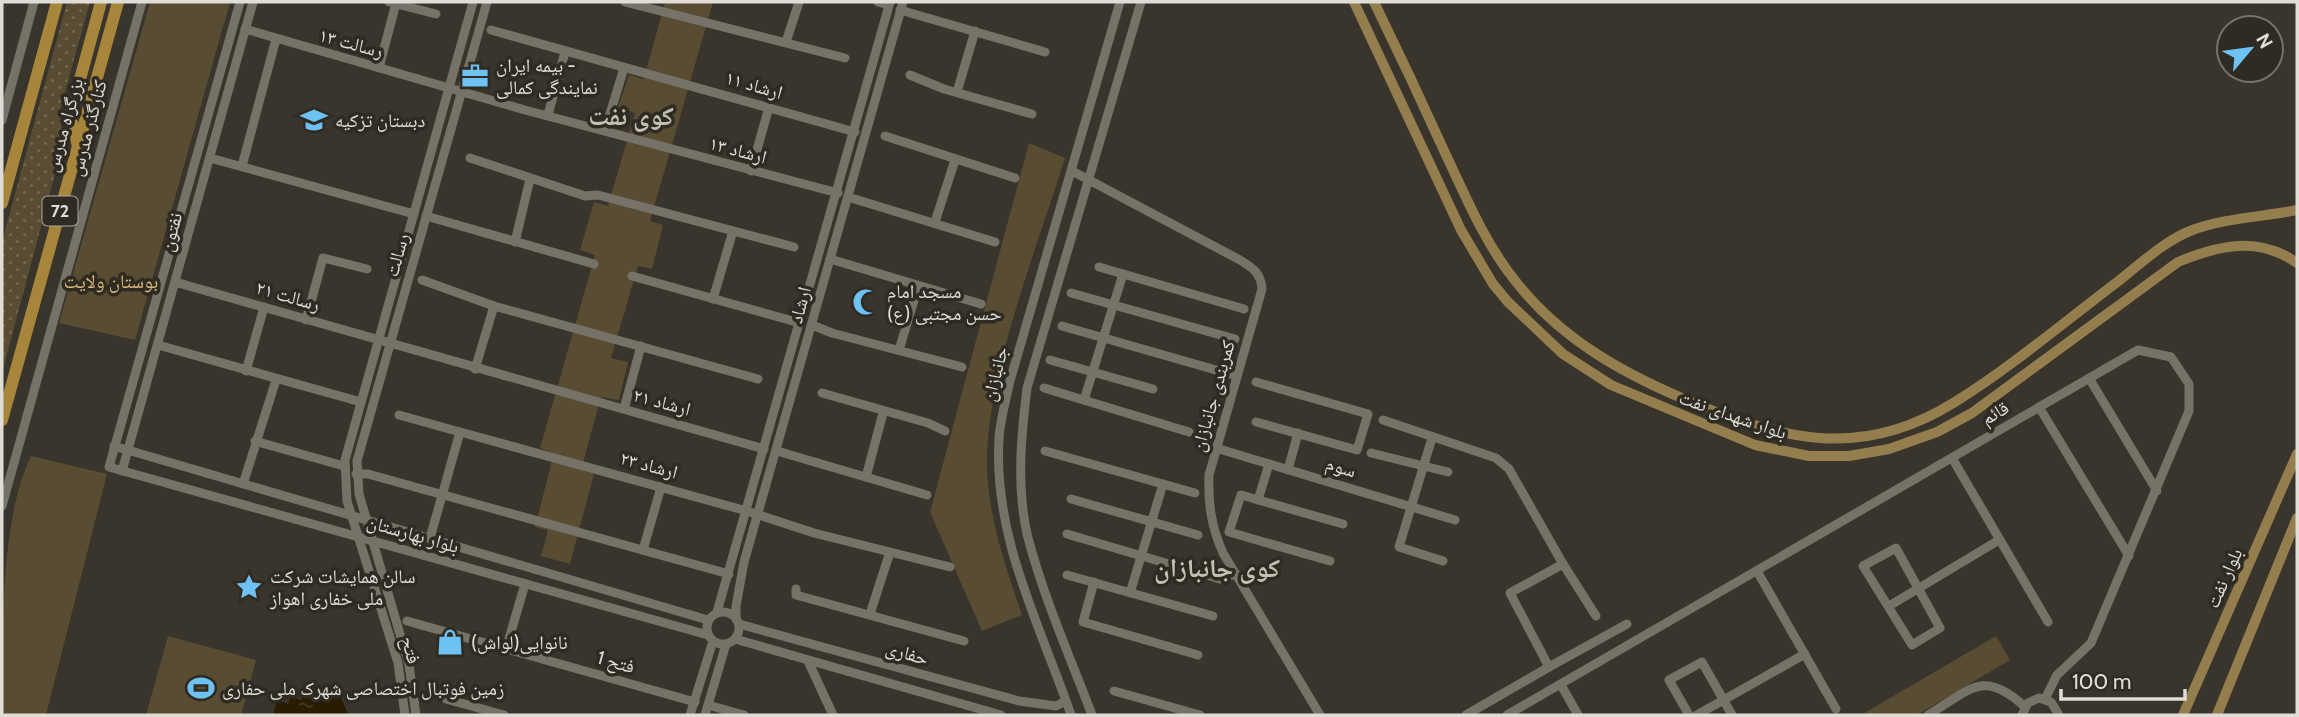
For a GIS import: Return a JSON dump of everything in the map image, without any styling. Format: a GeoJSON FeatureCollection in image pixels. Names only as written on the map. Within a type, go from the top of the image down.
{"type":"FeatureCollection","features":[{"type":"Feature","properties":{"kind":"highway","name":"بزرگراه مدرس"},"geometry":{"type":"LineString","coordinates":[[2,202],[57,2]]}},
{"type":"Feature","properties":{"kind":"highway"},"geometry":{"type":"LineString","coordinates":[[78,147],[70,116],[101,2]]}},
{"type":"Feature","properties":{"kind":"highway","name":"بزرگراه مدرس"},"geometry":{"type":"LineString","coordinates":[[2,420],[118,2]]}},
{"type":"Feature","properties":{"kind":"main road","name":"بلوار شهدای نفت"},"geometry":{"type":"LineString","coordinates":[[1354,2],[1461,230],[1493,284],[1508,302],[1563,354],[1611,385],[1755,445],[1785,453],[1829,457],[1870,454],[1909,443],[1972,413],[2178,262],[2211,249],[2245,245],[2268,247],[2297,263]]}},
{"type":"Feature","properties":{"kind":"main road","name":"بلوار شهدای نفت"},"geometry":{"type":"LineString","coordinates":[[1374,2],[1489,243],[1515,281],[1547,315],[1597,356],[1642,382],[1732,419],[1783,435],[1851,438],[1875,435],[1931,415],[1990,377],[2174,239],[2212,225],[2297,210]]}},
{"type":"Feature","properties":{"kind":"main road","name":"بلوار نفت"},"geometry":{"type":"LineString","coordinates":[[2181,715],[2297,454]]}},
{"type":"Feature","properties":{"kind":"main road"},"geometry":{"type":"LineString","coordinates":[[2217,715],[2297,518]]}},
{"type":"Feature","properties":{"kind":"street"},"geometry":{"type":"LineString","coordinates":[[2,120],[34,2]]}},
{"type":"Feature","properties":{"kind":"street","name":"کنارگذر مدرس"},"geometry":{"type":"LineString","coordinates":[[2,506],[142,2]]}},
{"type":"Feature","properties":{"kind":"street","name":"نفتون"},"geometry":{"type":"LineString","coordinates":[[108,467],[240,2]]}},
{"type":"Feature","properties":{"kind":"street","name":"نفتون"},"geometry":{"type":"LineString","coordinates":[[122,471],[253,2]]}},
{"type":"Feature","properties":{"kind":"street","name":"رسالت"},"geometry":{"type":"LineString","coordinates":[[352,516],[344,482],[344,466],[473,2]]}},
{"type":"Feature","properties":{"kind":"street","name":"رسالت"},"geometry":{"type":"LineString","coordinates":[[365,520],[356,474],[357,461],[486,2]]}},
{"type":"Feature","properties":{"kind":"street"},"geometry":{"type":"LineString","coordinates":[[625,2],[845,58]]}},
{"type":"Feature","properties":{"kind":"street"},"geometry":{"type":"LineString","coordinates":[[786,42],[799,2]]}},
{"type":"Feature","properties":{"kind":"street"},"geometry":{"type":"LineString","coordinates":[[878,2],[890,3]]}},
{"type":"Feature","properties":{"kind":"street","name":"جانبازان"},"geometry":{"type":"LineString","coordinates":[[1071,715],[1008,543],[1000,495],[999,438],[1010,381],[1121,2]]}},
{"type":"Feature","properties":{"kind":"street","name":"جانبازان"},"geometry":{"type":"LineString","coordinates":[[1092,715],[1028,537],[1021,485],[1021,438],[1027,388],[1141,2]]}},
{"type":"Feature","properties":{"kind":"street"},"geometry":{"type":"LineString","coordinates":[[379,68],[393,3],[436,13]]}},
{"type":"Feature","properties":{"kind":"street","name":"ارشاد"},"geometry":{"type":"LineString","coordinates":[[738,621],[736,606],[743,571],[848,197],[855,132],[890,3]]}},
{"type":"Feature","properties":{"kind":"street"},"geometry":{"type":"LineString","coordinates":[[901,6],[1045,52]]}},
{"type":"Feature","properties":{"kind":"street","name":"ارشاد"},"geometry":{"type":"LineString","coordinates":[[716,612],[838,193],[851,165],[901,6]]}},
{"type":"Feature","properties":{"kind":"street","name":"رسالت ۱۳"},"geometry":{"type":"LineString","coordinates":[[245,29],[548,115]]}},
{"type":"Feature","properties":{"kind":"street","name":"ارشاد ۱۱"},"geometry":{"type":"LineString","coordinates":[[491,30],[855,132]]}},
{"type":"Feature","properties":{"kind":"street"},"geometry":{"type":"LineString","coordinates":[[957,92],[975,31]]}},
{"type":"Feature","properties":{"kind":"street"},"geometry":{"type":"LineString","coordinates":[[880,38],[891,41]]}},
{"type":"Feature","properties":{"kind":"street"},"geometry":{"type":"LineString","coordinates":[[242,166],[276,39]]}},
{"type":"Feature","properties":{"kind":"street"},"geometry":{"type":"LineString","coordinates":[[548,115],[565,52]]}},
{"type":"Feature","properties":{"kind":"street"},"geometry":{"type":"LineString","coordinates":[[605,130],[624,68]]}},
{"type":"Feature","properties":{"kind":"street"},"geometry":{"type":"LineString","coordinates":[[910,75],[1032,114]]}},
{"type":"Feature","properties":{"kind":"street"},"geometry":{"type":"LineString","coordinates":[[216,86],[229,89]]}},
{"type":"Feature","properties":{"kind":"street"},"geometry":{"type":"LineString","coordinates":[[751,172],[769,107]]}},
{"type":"Feature","properties":{"kind":"street","name":"ارشاد ۱۳"},"geometry":{"type":"LineString","coordinates":[[548,115],[751,172],[838,193]]}},
{"type":"Feature","properties":{"kind":"street"},"geometry":{"type":"LineString","coordinates":[[886,136],[1015,178]]}},
{"type":"Feature","properties":{"kind":"street"},"geometry":{"type":"LineString","coordinates":[[210,158],[414,214]]}},
{"type":"Feature","properties":{"kind":"street"},"geometry":{"type":"LineString","coordinates":[[470,158],[585,196],[598,195],[794,247]]}},
{"type":"Feature","properties":{"kind":"street"},"geometry":{"type":"LineString","coordinates":[[935,222],[955,160]]}},
{"type":"Feature","properties":{"kind":"street","name":"کمربندی جانبازان"},"geometry":{"type":"LineString","coordinates":[[1072,171],[1256,270],[1262,289],[1209,475],[1213,529],[1236,574],[1320,715]]}},
{"type":"Feature","properties":{"kind":"street"},"geometry":{"type":"LineString","coordinates":[[515,242],[530,179]]}},
{"type":"Feature","properties":{"kind":"street"},"geometry":{"type":"LineString","coordinates":[[848,197],[995,242]]}},
{"type":"Feature","properties":{"kind":"street"},"geometry":{"type":"LineString","coordinates":[[426,216],[594,264]]}},
{"type":"Feature","properties":{"kind":"street"},"geometry":{"type":"LineString","coordinates":[[713,299],[733,231]]}},
{"type":"Feature","properties":{"kind":"street"},"geometry":{"type":"LineString","coordinates":[[408,232],[421,236]]}},
{"type":"Feature","properties":{"kind":"street"},"geometry":{"type":"LineString","coordinates":[[306,320],[323,258],[368,269]]}},
{"type":"Feature","properties":{"kind":"street"},"geometry":{"type":"LineString","coordinates":[[830,259],[981,304]]}},
{"type":"Feature","properties":{"kind":"street"},"geometry":{"type":"LineString","coordinates":[[1099,267],[1244,309]]}},
{"type":"Feature","properties":{"kind":"street"},"geometry":{"type":"LineString","coordinates":[[1084,400],[1123,274]]}},
{"type":"Feature","properties":{"kind":"street"},"geometry":{"type":"LineString","coordinates":[[632,276],[800,323]]}},
{"type":"Feature","properties":{"kind":"street"},"geometry":{"type":"LineString","coordinates":[[422,280],[494,306],[576,326],[758,379]]}},
{"type":"Feature","properties":{"kind":"street","name":"رسالت ۲۱"},"geometry":{"type":"LineString","coordinates":[[175,282],[475,369]]}},
{"type":"Feature","properties":{"kind":"street"},"geometry":{"type":"LineString","coordinates":[[899,350],[918,287]]}},
{"type":"Feature","properties":{"kind":"street"},"geometry":{"type":"LineString","coordinates":[[811,288],[822,291]]}},
{"type":"Feature","properties":{"kind":"street"},"geometry":{"type":"LineString","coordinates":[[1071,293],[1235,339]]}},
{"type":"Feature","properties":{"kind":"street"},"geometry":{"type":"LineString","coordinates":[[475,369],[494,306]]}},
{"type":"Feature","properties":{"kind":"street"},"geometry":{"type":"LineString","coordinates":[[246,371],[264,307]]}},
{"type":"Feature","properties":{"kind":"street"},"geometry":{"type":"LineString","coordinates":[[812,325],[832,333],[962,367]]}},
{"type":"Feature","properties":{"kind":"street"},"geometry":{"type":"LineString","coordinates":[[1062,326],[1237,376]]}},
{"type":"Feature","properties":{"kind":"street"},"geometry":{"type":"LineString","coordinates":[[158,345],[361,402]]}},
{"type":"Feature","properties":{"kind":"street"},"geometry":{"type":"LineString","coordinates":[[624,409],[641,345]]}},
{"type":"Feature","properties":{"kind":"street","name":"قائم"},"geometry":{"type":"LineString","coordinates":[[1507,715],[2138,350],[2171,358],[2189,384],[2189,411],[2091,643],[2057,675],[2045,699]]}},
{"type":"Feature","properties":{"kind":"street"},"geometry":{"type":"LineString","coordinates":[[1050,360],[1153,389]]}},
{"type":"Feature","properties":{"kind":"street","name":"ارشاد ۲۱"},"geometry":{"type":"LineString","coordinates":[[475,369],[765,449]]}},
{"type":"Feature","properties":{"kind":"street"},"geometry":{"type":"LineString","coordinates":[[2089,378],[2157,491]]}},
{"type":"Feature","properties":{"kind":"street"},"geometry":{"type":"LineString","coordinates":[[243,484],[276,380]]}},
{"type":"Feature","properties":{"kind":"street"},"geometry":{"type":"LineString","coordinates":[[1255,422],[1357,450],[1368,414],[1256,382]]}},
{"type":"Feature","properties":{"kind":"street"},"geometry":{"type":"LineString","coordinates":[[1044,388],[1189,432]]}},
{"type":"Feature","properties":{"kind":"street"},"geometry":{"type":"LineString","coordinates":[[822,393],[883,413],[928,423],[945,431]]}},
{"type":"Feature","properties":{"kind":"street"},"geometry":{"type":"LineString","coordinates":[[2039,407],[2129,556]]}},
{"type":"Feature","properties":{"kind":"street"},"geometry":{"type":"LineString","coordinates":[[866,477],[883,413]]}},
{"type":"Feature","properties":{"kind":"street","name":"ارشاد ۲۳"},"geometry":{"type":"LineString","coordinates":[[399,415],[758,514],[814,533],[950,567]]}},
{"type":"Feature","properties":{"kind":"street"},"geometry":{"type":"LineString","coordinates":[[1383,420],[1496,458],[1509,469],[1596,616]]}},
{"type":"Feature","properties":{"kind":"street"},"geometry":{"type":"LineString","coordinates":[[430,538],[458,431]]}},
{"type":"Feature","properties":{"kind":"street"},"geometry":{"type":"LineString","coordinates":[[1288,470],[1298,433]]}},
{"type":"Feature","properties":{"kind":"street"},"geometry":{"type":"LineString","coordinates":[[1432,438],[1399,547],[1443,561]]}},
{"type":"Feature","properties":{"kind":"street"},"geometry":{"type":"LineString","coordinates":[[255,441],[344,466]]}},
{"type":"Feature","properties":{"kind":"street","name":"بلوار بهارستان"},"geometry":{"type":"LineString","coordinates":[[114,446],[708,620]]}},
{"type":"Feature","properties":{"kind":"street","name":"سوم"},"geometry":{"type":"LineString","coordinates":[[1216,449],[1455,520]]}},
{"type":"Feature","properties":{"kind":"street"},"geometry":{"type":"LineString","coordinates":[[777,451],[926,495]]}},
{"type":"Feature","properties":{"kind":"street"},"geometry":{"type":"LineString","coordinates":[[1045,451],[1195,494]]}},
{"type":"Feature","properties":{"kind":"street"},"geometry":{"type":"LineString","coordinates":[[1371,453],[1448,472]]}},
{"type":"Feature","properties":{"kind":"street"},"geometry":{"type":"LineString","coordinates":[[1952,458],[2048,622]]}},
{"type":"Feature","properties":{"kind":"street"},"geometry":{"type":"LineString","coordinates":[[1258,500],[1269,464]]}},
{"type":"Feature","properties":{"kind":"street","name":"بلوار بهارستان"},"geometry":{"type":"LineString","coordinates":[[108,467],[711,638]]}},
{"type":"Feature","properties":{"kind":"street"},"geometry":{"type":"LineString","coordinates":[[356,474],[368,474],[729,574]]}},
{"type":"Feature","properties":{"kind":"street"},"geometry":{"type":"LineString","coordinates":[[1129,593],[1163,484]]}},
{"type":"Feature","properties":{"kind":"street"},"geometry":{"type":"LineString","coordinates":[[643,550],[661,487]]}},
{"type":"Feature","properties":{"kind":"street"},"geometry":{"type":"LineString","coordinates":[[1330,561],[1229,532],[1241,495],[1343,524]]}},
{"type":"Feature","properties":{"kind":"street"},"geometry":{"type":"LineString","coordinates":[[1071,499],[1198,535]]}},
{"type":"Feature","properties":{"kind":"street","name":"فتح"},"geometry":{"type":"LineString","coordinates":[[352,516],[397,663],[405,715]]}},
{"type":"Feature","properties":{"kind":"street","name":"فتح"},"geometry":{"type":"LineString","coordinates":[[365,520],[409,665],[416,715]]}},
{"type":"Feature","properties":{"kind":"street"},"geometry":{"type":"LineString","coordinates":[[1067,534],[1220,579],[1236,574]]}},
{"type":"Feature","properties":{"kind":"street"},"geometry":{"type":"LineString","coordinates":[[1889,606],[1999,540]]}},
{"type":"Feature","properties":{"kind":"street"},"geometry":{"type":"LineString","coordinates":[[1896,548],[1940,628],[1912,645],[1889,606],[1863,566],[1896,548]]}},
{"type":"Feature","properties":{"kind":"street"},"geometry":{"type":"LineString","coordinates":[[870,614],[890,552]]}},
{"type":"Feature","properties":{"kind":"street"},"geometry":{"type":"LineString","coordinates":[[1549,667],[1510,593],[1563,564]]}},
{"type":"Feature","properties":{"kind":"street"},"geometry":{"type":"LineString","coordinates":[[1757,571],[1836,709]]}},
{"type":"Feature","properties":{"kind":"street"},"geometry":{"type":"LineString","coordinates":[[1067,575],[1213,616]]}},
{"type":"Feature","properties":{"kind":"street"},"geometry":{"type":"LineString","coordinates":[[1094,582],[1083,622],[1198,655]]}},
{"type":"Feature","properties":{"kind":"street"},"geometry":{"type":"LineString","coordinates":[[506,649],[525,584]]}},
{"type":"Feature","properties":{"kind":"street"},"geometry":{"type":"LineString","coordinates":[[796,589],[796,595],[964,641]]}},
{"type":"Feature","properties":{"kind":"street"},"geometry":{"type":"LineString","coordinates":[[1032,610],[1051,604]]}},
{"type":"Feature","properties":{"kind":"street"},"geometry":{"type":"LineString","coordinates":[[690,715],[711,638],[708,620],[716,612],[727,612],[738,621],[706,710],[744,715]]}},
{"type":"Feature","properties":{"kind":"street","name":"فتح 1"},"geometry":{"type":"LineString","coordinates":[[407,621],[695,702]]}},
{"type":"Feature","properties":{"kind":"street","name":"حفاری"},"geometry":{"type":"LineString","coordinates":[[738,621],[1019,701],[1056,706],[1066,701]]}},
{"type":"Feature","properties":{"kind":"street"},"geometry":{"type":"LineString","coordinates":[[1466,715],[1627,624]]}},
{"type":"Feature","properties":{"kind":"street"},"geometry":{"type":"LineString","coordinates":[[711,638],[730,641]]}},
{"type":"Feature","properties":{"kind":"street","name":"حفاری"},"geometry":{"type":"LineString","coordinates":[[730,641],[808,661],[972,711],[1001,715]]}},
{"type":"Feature","properties":{"kind":"street"},"geometry":{"type":"LineString","coordinates":[[1697,715],[1805,654]]}},
{"type":"Feature","properties":{"kind":"street"},"geometry":{"type":"LineString","coordinates":[[808,661],[833,715]]}},
{"type":"Feature","properties":{"kind":"street"},"geometry":{"type":"LineString","coordinates":[[1689,715],[1669,680],[1702,662],[1732,715]]}},
{"type":"Feature","properties":{"kind":"street"},"geometry":{"type":"LineString","coordinates":[[1928,715],[1974,688],[1993,684],[2003,688],[2023,711],[2034,700],[2045,699],[2055,705],[2059,715]]}},
{"type":"Feature","properties":{"kind":"street"},"geometry":{"type":"LineString","coordinates":[[1561,685],[1578,715]]}},
{"type":"Feature","properties":{"kind":"street"},"geometry":{"type":"LineString","coordinates":[[1114,691],[1199,715]]}},
{"type":"Feature","properties":{"kind":"street"},"geometry":{"type":"LineString","coordinates":[[446,699],[504,715]]}},
{"type":"Feature","properties":{"kind":"green space"},"geometry":{"type":"Polygon","coordinates":[[[67,2],[90,2],[60,110],[63,144],[2,373],[2,242],[67,2]]]}},
{"type":"Feature","properties":{"kind":"green space","name":"بوستان ولایت"},"geometry":{"type":"Polygon","coordinates":[[[150,2],[230,2],[135,340],[59,323],[150,2]]]}},
{"type":"Feature","properties":{"kind":"green space"},"geometry":{"type":"Polygon","coordinates":[[[665,2],[713,2],[650,221],[663,225],[652,269],[638,266],[611,358],[628,362],[619,400],[601,397],[581,470],[594,474],[570,564],[541,556],[548,530],[535,527],[554,453],[540,448],[595,255],[580,250],[594,202],[608,206],[635,113],[618,107],[629,75],[644,79],[665,2]]]}},
{"type":"Feature","properties":{"kind":"green space"},"geometry":{"type":"Polygon","coordinates":[[[1029,143],[1065,158],[1004,350],[989,428],[987,464],[994,522],[1022,615],[982,631],[930,512],[1029,143]]]}},
{"type":"Feature","properties":{"kind":"green space"},"geometry":{"type":"Polygon","coordinates":[[[31,456],[107,474],[46,715],[2,715],[3,617],[8,546],[13,512],[31,456]]]}},
{"type":"Feature","properties":{"kind":"green space","name":"زمین فوتبال اختصاصی شهرک ملی حفاری"},"geometry":{"type":"Polygon","coordinates":[[[168,636],[256,660],[241,715],[146,715],[168,636]]]}},
{"type":"Feature","properties":{"kind":"green space"},"geometry":{"type":"Polygon","coordinates":[[[1996,636],[2010,660],[1917,715],[1861,715],[1996,636]]]}},
{"type":"Feature","properties":{"kind":"water"},"geometry":{"type":"Polygon","coordinates":[[[328,687],[341,698],[349,715],[273,715],[277,700],[288,704],[291,696],[300,700],[315,689],[328,687]]]}},
{"type":"Feature","properties":{"kind":"place","name":"بیمه ایران - نمایندگى کمالى"},"geometry":{"type":"Point","coordinates":[475,76]}},
{"type":"Feature","properties":{"kind":"place","name":"دبستان تزکیه"},"geometry":{"type":"Point","coordinates":[314,120]}},
{"type":"Feature","properties":{"kind":"place","name":"مسجد امام حسن مجتبی (ع)"},"geometry":{"type":"Point","coordinates":[866,302]}},
{"type":"Feature","properties":{"kind":"place","name":"سالن همایشات شرکت ملی خفاری اهواز"},"geometry":{"type":"Point","coordinates":[249,587]}},
{"type":"Feature","properties":{"kind":"place","name":"نانوایى(لواش)"},"geometry":{"type":"Point","coordinates":[450,642]}},
{"type":"Feature","properties":{"kind":"place","name":"زمین فوتبال اختصاصی شهرک ملی حفاری"},"geometry":{"type":"Point","coordinates":[201,688]}},
{"type":"Feature","properties":{"kind":"district","name":"کوی نفت"},"geometry":{"type":"Point","coordinates":[631,116]}},
{"type":"Feature","properties":{"kind":"district","name":"کوی جانبازان"},"geometry":{"type":"Point","coordinates":[1217,568]}}]}
